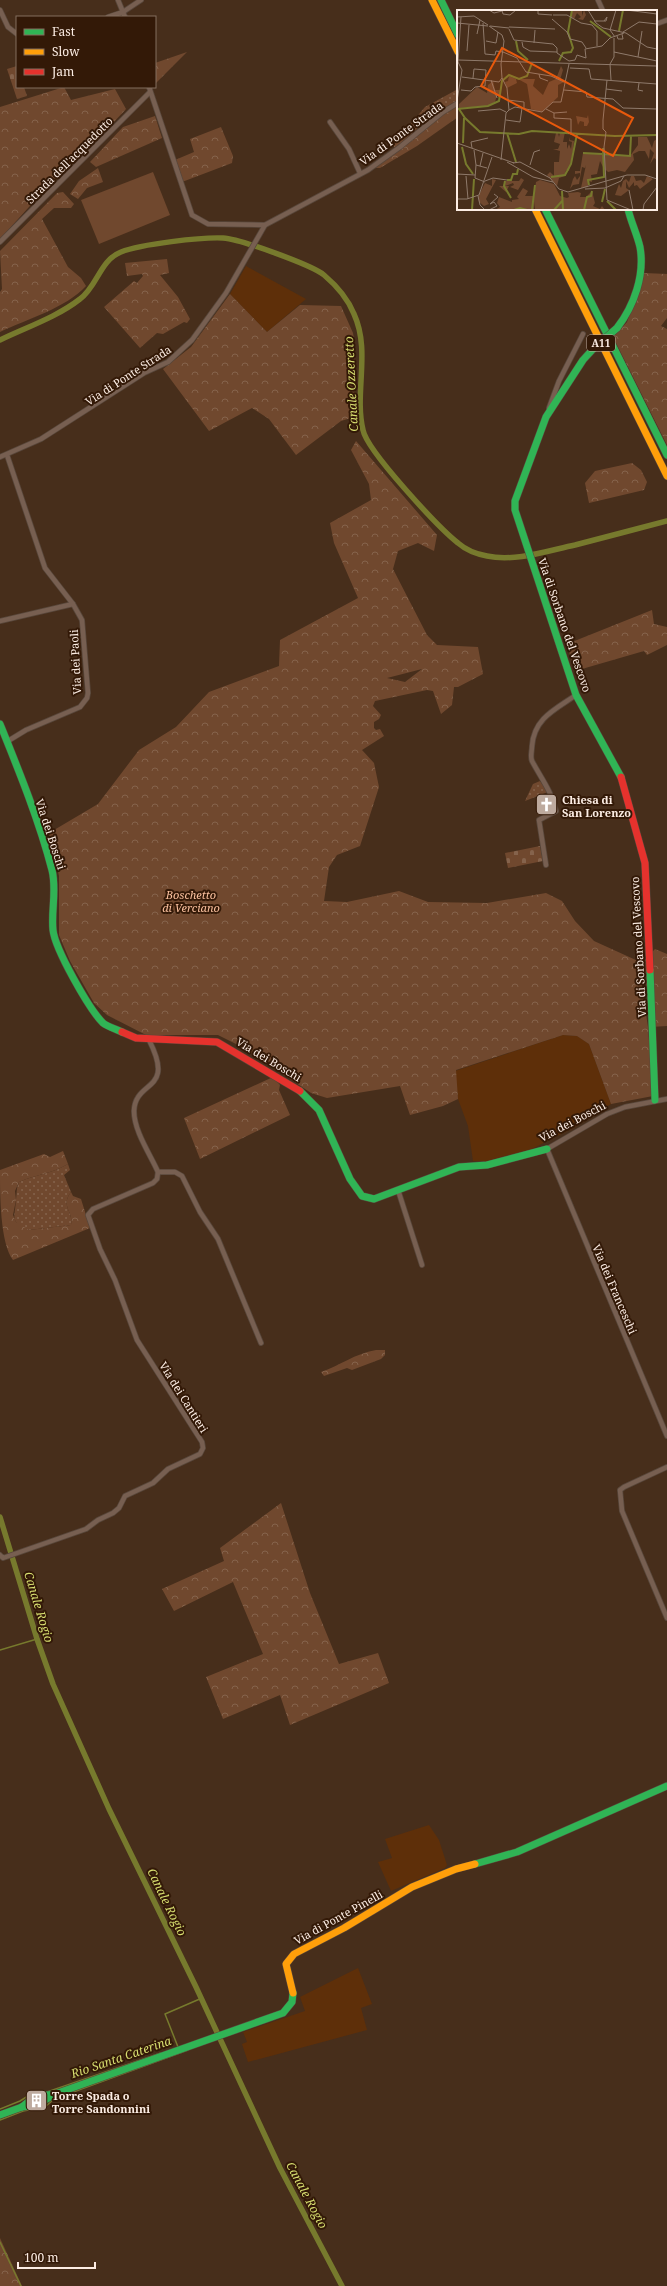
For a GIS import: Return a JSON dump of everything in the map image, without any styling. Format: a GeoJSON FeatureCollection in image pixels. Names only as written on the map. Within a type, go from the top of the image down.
{"type":"FeatureCollection","features":[{"type":"Feature","properties":{"kind":"main road"},"geometry":{"type":"LineString","coordinates":[[432,0],[457,50]]}},
{"type":"Feature","properties":{"kind":"main road"},"geometry":{"type":"LineString","coordinates":[[441,0],[457,33]]}},
{"type":"Feature","properties":{"kind":"main road","name":"A11"},"geometry":{"type":"LineString","coordinates":[[535,210],[667,476]]}},
{"type":"Feature","properties":{"kind":"main road","name":"A11"},"geometry":{"type":"LineString","coordinates":[[545,210],[667,455]]}},
{"type":"Feature","properties":{"kind":"main road","name":"Via di Sorbano del Vescovo"},"geometry":{"type":"LineString","coordinates":[[628,210],[641,248],[642,260],[638,283],[629,311],[617,328],[583,360],[546,417],[515,501],[515,510],[576,695],[619,772],[645,863],[655,1100]]}},
{"type":"Feature","properties":{"kind":"main road","name":"Via dei Boschi"},"geometry":{"type":"LineString","coordinates":[[0,724],[8,741],[52,870],[55,887],[53,931],[70,972],[91,1009],[104,1024],[124,1034],[149,1040],[217,1042],[230,1048],[283,1082],[302,1092],[315,1103],[350,1179],[362,1196],[374,1199],[459,1167],[487,1165],[547,1149]]}},
{"type":"Feature","properties":{"kind":"main road","name":"Via di Ponte Pinelli"},"geometry":{"type":"LineString","coordinates":[[0,2115],[22,2107],[37,2105],[55,2094],[225,2032],[283,2013],[289,2009],[294,1998],[287,1970],[289,1958],[344,1928],[412,1887],[456,1869],[516,1852],[667,1786]]}},
{"type":"Feature","properties":{"kind":"street"},"geometry":{"type":"LineString","coordinates":[[118,0],[124,14]]}},
{"type":"Feature","properties":{"kind":"street"},"geometry":{"type":"LineString","coordinates":[[113,16],[124,14],[141,0]]}},
{"type":"Feature","properties":{"kind":"street"},"geometry":{"type":"LineString","coordinates":[[598,0],[603,10]]}},
{"type":"Feature","properties":{"kind":"street"},"geometry":{"type":"LineString","coordinates":[[0,10],[8,27],[16,33]]}},
{"type":"Feature","properties":{"kind":"street"},"geometry":{"type":"LineString","coordinates":[[657,24],[667,20]]}},
{"type":"Feature","properties":{"kind":"street"},"geometry":{"type":"LineString","coordinates":[[150,89],[192,214],[208,224],[264,225]]}},
{"type":"Feature","properties":{"kind":"street","name":"Strada dell'acquedotto"},"geometry":{"type":"LineString","coordinates":[[0,242],[150,89]]}},
{"type":"Feature","properties":{"kind":"street","name":"Via di Ponte Strada"},"geometry":{"type":"LineString","coordinates":[[0,457],[7,455],[72,421],[144,373],[168,362],[192,340],[226,293],[264,225],[360,173],[400,147],[428,123],[457,104]]}},
{"type":"Feature","properties":{"kind":"street"},"geometry":{"type":"LineString","coordinates":[[330,122],[349,149],[360,173]]}},
{"type":"Feature","properties":{"kind":"street"},"geometry":{"type":"LineString","coordinates":[[546,417],[559,381],[583,334]]}},
{"type":"Feature","properties":{"kind":"street","name":"Via dei Paoli"},"geometry":{"type":"LineString","coordinates":[[7,455],[45,568],[73,604],[82,620],[88,693],[87,698],[80,707],[26,730],[8,741]]}},
{"type":"Feature","properties":{"kind":"street"},"geometry":{"type":"LineString","coordinates":[[0,621],[73,604]]}},
{"type":"Feature","properties":{"kind":"street"},"geometry":{"type":"LineString","coordinates":[[546,865],[539,820],[556,811],[553,798],[531,759],[533,739],[539,722],[544,716],[576,695]]}},
{"type":"Feature","properties":{"kind":"street"},"geometry":{"type":"LineString","coordinates":[[149,1040],[159,1063],[158,1074],[135,1104],[134,1112],[138,1130],[158,1172],[175,1172],[182,1176],[200,1212],[220,1243],[260,1344]]}},
{"type":"Feature","properties":{"kind":"street","name":"Via dei Boschi"},"geometry":{"type":"LineString","coordinates":[[547,1149],[607,1114],[625,1107],[655,1100],[667,1099]]}},
{"type":"Feature","properties":{"kind":"street","name":"Via dei Franceschi"},"geometry":{"type":"LineString","coordinates":[[547,1149],[667,1436]]}},
{"type":"Feature","properties":{"kind":"street","name":"Via dei Cantieri"},"geometry":{"type":"LineString","coordinates":[[0,1555],[3,1558],[17,1554],[86,1529],[119,1508],[125,1496],[153,1483],[168,1469],[200,1454],[204,1448],[202,1442],[137,1340],[115,1280],[100,1249],[88,1215],[93,1209],[153,1183],[157,1179],[158,1172]]}},
{"type":"Feature","properties":{"kind":"street"},"geometry":{"type":"LineString","coordinates":[[398,1190],[422,1265]]}},
{"type":"Feature","properties":{"kind":"street"},"geometry":{"type":"LineString","coordinates":[[667,1467],[624,1487],[620,1490],[619,1495],[622,1511],[667,1618]]}},
{"type":"Feature","properties":{"kind":"shaded area"},"geometry":{"type":"Polygon","coordinates":[[[246,266],[306,299],[267,332],[230,294],[246,266]]]}},
{"type":"Feature","properties":{"kind":"shaded area"},"geometry":{"type":"Polygon","coordinates":[[[563,1035],[577,1036],[589,1044],[611,1104],[573,1128],[532,1149],[487,1161],[473,1161],[468,1126],[458,1099],[455,1071],[563,1035]]]}},
{"type":"Feature","properties":{"kind":"shaded area"},"geometry":{"type":"Polygon","coordinates":[[[429,1825],[439,1840],[447,1865],[445,1868],[391,1891],[378,1862],[392,1858],[385,1839],[429,1825]]]}},
{"type":"Feature","properties":{"kind":"shaded area"},"geometry":{"type":"Polygon","coordinates":[[[358,1968],[372,2004],[361,2008],[367,2030],[248,2062],[242,2044],[247,2042],[243,2032],[305,2011],[300,1997],[358,1968]]]}},
{"type":"Feature","properties":{"kind":"green space"},"geometry":{"type":"Polygon","coordinates":[[[187,52],[156,83],[156,63],[187,52]]]}},
{"type":"Feature","properties":{"kind":"green space"},"geometry":{"type":"Polygon","coordinates":[[[16,66],[16,88],[24,88],[27,96],[17,99],[7,69],[16,66]]]}},
{"type":"Feature","properties":{"kind":"green space"},"geometry":{"type":"Polygon","coordinates":[[[65,88],[71,100],[115,89],[126,109],[82,156],[47,187],[0,239],[0,107],[65,88]]]}},
{"type":"Feature","properties":{"kind":"green space"},"geometry":{"type":"Polygon","coordinates":[[[457,90],[457,101],[431,117],[395,148],[393,145],[425,107],[457,90]]]}},
{"type":"Feature","properties":{"kind":"green space"},"geometry":{"type":"Polygon","coordinates":[[[457,105],[457,118],[417,146],[380,168],[375,168],[423,128],[457,105]]]}},
{"type":"Feature","properties":{"kind":"green space"},"geometry":{"type":"Polygon","coordinates":[[[155,116],[162,138],[96,167],[90,162],[123,127],[155,116]]]}},
{"type":"Feature","properties":{"kind":"green space"},"geometry":{"type":"Polygon","coordinates":[[[221,127],[233,156],[232,163],[182,182],[175,160],[194,152],[190,139],[221,127]]]}},
{"type":"Feature","properties":{"kind":"green space"},"geometry":{"type":"Polygon","coordinates":[[[98,168],[103,182],[87,188],[78,199],[70,194],[79,181],[98,168]]]}},
{"type":"Feature","properties":{"kind":"green space"},"geometry":{"type":"Polygon","coordinates":[[[153,172],[170,215],[99,244],[81,200],[153,172]]]}},
{"type":"Feature","properties":{"kind":"green space"},"geometry":{"type":"Polygon","coordinates":[[[63,192],[74,204],[71,208],[54,208],[42,219],[68,267],[81,278],[86,286],[78,294],[57,307],[0,332],[0,292],[2,289],[0,251],[57,193],[63,192]]]}},
{"type":"Feature","properties":{"kind":"green space"},"geometry":{"type":"Polygon","coordinates":[[[167,259],[169,273],[160,275],[178,297],[190,319],[187,323],[184,322],[163,334],[157,333],[140,348],[104,307],[134,281],[137,283],[143,276],[142,274],[127,276],[125,263],[167,259]]]}},
{"type":"Feature","properties":{"kind":"green space"},"geometry":{"type":"Polygon","coordinates":[[[644,273],[667,274],[667,318],[661,326],[667,329],[667,445],[613,337],[627,322],[644,273]]]}},
{"type":"Feature","properties":{"kind":"green space"},"geometry":{"type":"Polygon","coordinates":[[[230,294],[267,332],[300,305],[341,306],[353,333],[355,346],[354,417],[341,421],[296,455],[269,419],[252,408],[209,431],[163,369],[191,347],[230,294]]]}},
{"type":"Feature","properties":{"kind":"green space","name":"Boschetto di Verciano"},"geometry":{"type":"Polygon","coordinates":[[[356,441],[437,535],[434,551],[418,543],[398,551],[393,569],[427,635],[437,645],[478,647],[483,674],[458,687],[454,687],[452,705],[441,714],[433,691],[427,690],[375,701],[373,706],[381,715],[379,719],[374,722],[374,728],[376,730],[380,729],[384,736],[362,750],[374,763],[379,787],[360,846],[337,855],[329,867],[324,901],[347,902],[399,891],[428,902],[487,903],[546,893],[562,901],[575,921],[594,941],[638,961],[648,1027],[653,1096],[611,1104],[589,1044],[577,1036],[563,1035],[456,1070],[458,1099],[443,1106],[410,1115],[400,1086],[327,1098],[311,1093],[242,1047],[218,1035],[146,1035],[107,1015],[94,1003],[70,961],[59,935],[59,876],[49,833],[98,804],[139,750],[176,727],[209,692],[279,666],[280,640],[358,598],[334,543],[330,523],[371,500],[369,484],[351,450],[356,441]],[[422,669],[387,678],[405,682],[422,669]]]}},
{"type":"Feature","properties":{"kind":"green space"},"geometry":{"type":"Polygon","coordinates":[[[632,463],[641,470],[647,482],[644,490],[589,503],[585,483],[595,471],[632,463]]]}},
{"type":"Feature","properties":{"kind":"green space"},"geometry":{"type":"Polygon","coordinates":[[[652,610],[654,624],[667,627],[667,645],[647,655],[644,651],[575,671],[569,652],[572,642],[652,610]]]}},
{"type":"Feature","properties":{"kind":"green space"},"geometry":{"type":"Polygon","coordinates":[[[540,781],[548,792],[525,801],[533,784],[540,781]]]}},
{"type":"Feature","properties":{"kind":"green space"},"geometry":{"type":"Polygon","coordinates":[[[540,846],[543,861],[508,868],[505,853],[540,846]]]}},
{"type":"Feature","properties":{"kind":"green space"},"geometry":{"type":"Polygon","coordinates":[[[655,949],[667,954],[667,1026],[650,1027],[644,961],[655,949]]]}},
{"type":"Feature","properties":{"kind":"green space"},"geometry":{"type":"Polygon","coordinates":[[[273,1077],[280,1085],[279,1090],[290,1115],[200,1159],[184,1118],[273,1077]]]}},
{"type":"Feature","properties":{"kind":"green space"},"geometry":{"type":"Polygon","coordinates":[[[63,1151],[68,1164],[56,1170],[19,1182],[15,1191],[16,1200],[13,1215],[16,1222],[29,1230],[71,1225],[71,1216],[67,1201],[71,1192],[73,1196],[81,1199],[90,1228],[13,1260],[5,1242],[3,1230],[0,1170],[44,1154],[50,1157],[63,1151]]]}},
{"type":"Feature","properties":{"kind":"green space"},"geometry":{"type":"Polygon","coordinates":[[[68,1164],[70,1170],[64,1175],[71,1192],[68,1197],[67,1205],[71,1216],[71,1225],[29,1230],[18,1224],[14,1215],[19,1182],[56,1170],[68,1164]]]}},
{"type":"Feature","properties":{"kind":"green space"},"geometry":{"type":"Polygon","coordinates":[[[376,1350],[385,1350],[385,1355],[381,1359],[352,1370],[347,1368],[324,1376],[321,1372],[361,1354],[376,1350]]]}},
{"type":"Feature","properties":{"kind":"green space"},"geometry":{"type":"Polygon","coordinates":[[[281,1503],[310,1593],[339,1664],[378,1653],[389,1683],[290,1725],[280,1695],[223,1719],[206,1677],[263,1654],[233,1582],[174,1611],[162,1589],[224,1561],[220,1548],[281,1503]]]}},
{"type":"Feature","properties":{"kind":"green space"},"geometry":{"type":"Polygon","coordinates":[[[0,2238],[22,2286],[0,2286],[0,2238]]]}},
{"type":"Feature","properties":{"kind":"waterway","name":"Canale Ozzeretto"},"geometry":{"type":"LineString","coordinates":[[0,340],[62,311],[80,299],[91,288],[108,261],[121,252],[142,246],[172,242],[201,239],[232,239],[306,265],[324,275],[338,288],[352,308],[359,328],[362,357],[360,401],[361,416],[363,430],[367,440],[405,489],[436,522],[464,548],[487,556],[509,558],[520,557],[575,545],[667,521]]}},
{"type":"Feature","properties":{"kind":"waterway","name":"Canale Rogio"},"geometry":{"type":"LineString","coordinates":[[0,1517],[37,1639],[53,1684],[109,1809],[196,1987],[280,2168],[342,2286]]}},
{"type":"Feature","properties":{"kind":"waterway"},"geometry":{"type":"LineString","coordinates":[[0,1650],[37,1639]]}},
{"type":"Feature","properties":{"kind":"waterway","name":"Rio Santa Caterina"},"geometry":{"type":"LineString","coordinates":[[178,2047],[165,2014],[202,1998]]}},
{"type":"Feature","properties":{"kind":"waterway"},"geometry":{"type":"LineString","coordinates":[[0,2120],[23,2111],[45,2107],[54,2099],[188,2050]]}},
{"type":"Feature","properties":{"kind":"waterway","name":"Rio Santa Caterina"},"geometry":{"type":"LineString","coordinates":[[0,2109],[20,2101],[36,2091],[47,2092],[161,2053]]}},
{"type":"Feature","properties":{"kind":"waterway"},"geometry":{"type":"LineString","coordinates":[[0,2242],[21,2286]]}},
{"type":"Feature","properties":{"kind":"traffic: fast"},"geometry":{"type":"LineString","coordinates":[[441,0],[457,33]]}},
{"type":"Feature","properties":{"kind":"traffic: fast"},"geometry":{"type":"LineString","coordinates":[[545,210],[667,455]]}},
{"type":"Feature","properties":{"kind":"traffic: fast"},"geometry":{"type":"LineString","coordinates":[[617,328],[633,300],[637,290],[641,268],[640,247],[628,210]]}},
{"type":"Feature","properties":{"kind":"traffic: fast"},"geometry":{"type":"LineString","coordinates":[[594,348],[617,328]]}},
{"type":"Feature","properties":{"kind":"traffic: fast"},"geometry":{"type":"LineString","coordinates":[[594,348],[583,360],[546,417],[515,501],[515,510],[576,695],[621,777]]}},
{"type":"Feature","properties":{"kind":"traffic: fast"},"geometry":{"type":"LineString","coordinates":[[0,724],[35,814],[52,870],[54,885],[53,930],[55,939],[66,964],[97,1016],[103,1023],[122,1032]]}},
{"type":"Feature","properties":{"kind":"traffic: fast"},"geometry":{"type":"LineString","coordinates":[[650,970],[655,1100]]}},
{"type":"Feature","properties":{"kind":"traffic: fast"},"geometry":{"type":"LineString","coordinates":[[300,1091],[319,1110],[350,1179],[362,1196],[374,1199],[459,1167],[487,1165],[547,1149]]}},
{"type":"Feature","properties":{"kind":"traffic: fast"},"geometry":{"type":"LineString","coordinates":[[475,1864],[517,1852],[667,1786]]}},
{"type":"Feature","properties":{"kind":"traffic: fast"},"geometry":{"type":"LineString","coordinates":[[22,2107],[37,2105],[55,2094],[283,2013],[292,2002],[293,1993]]}},
{"type":"Feature","properties":{"kind":"traffic: fast"},"geometry":{"type":"LineString","coordinates":[[0,2115],[22,2107],[34,2097],[54,2094]]}},
{"type":"Feature","properties":{"kind":"traffic: slow"},"geometry":{"type":"LineString","coordinates":[[432,0],[457,50]]}},
{"type":"Feature","properties":{"kind":"traffic: slow"},"geometry":{"type":"LineString","coordinates":[[535,210],[667,476]]}},
{"type":"Feature","properties":{"kind":"traffic: slow"},"geometry":{"type":"LineString","coordinates":[[293,1993],[286,1964],[294,1954],[344,1928],[412,1887],[456,1869],[475,1864]]}},
{"type":"Feature","properties":{"kind":"traffic: jam"},"geometry":{"type":"LineString","coordinates":[[621,777],[645,863],[650,970]]}},
{"type":"Feature","properties":{"kind":"traffic: jam"},"geometry":{"type":"LineString","coordinates":[[122,1032],[136,1038],[217,1042],[300,1091]]}},
{"type":"Feature","properties":{"kind":"place","name":"Chiesa di San Lorenzo"},"geometry":{"type":"Point","coordinates":[546,805]}},
{"type":"Feature","properties":{"kind":"place","name":"Torre Spada o Torre Sandonnini"},"geometry":{"type":"Point","coordinates":[37,2101]}}]}
